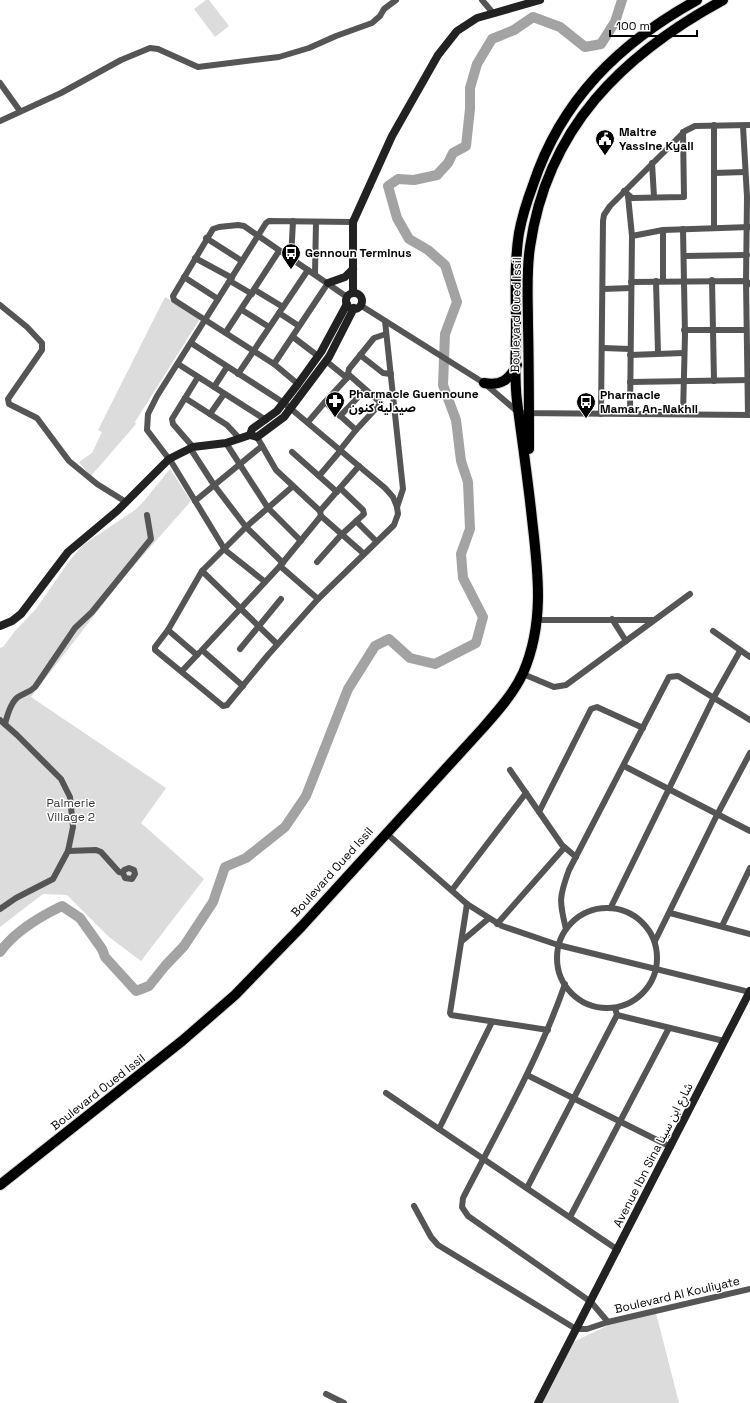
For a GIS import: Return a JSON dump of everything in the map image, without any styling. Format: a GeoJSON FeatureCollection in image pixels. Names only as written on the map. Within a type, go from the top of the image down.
{"type":"FeatureCollection","features":[{"type":"Feature","properties":{"kind":"main road","name":"Boulevard Oued Issil"},"geometry":{"type":"LineString","coordinates":[[524,413],[516,398],[517,365],[515,271],[519,233],[539,167],[552,138],[587,86],[608,65],[661,22],[697,0]]}},
{"type":"Feature","properties":{"kind":"main road","name":"Boulevard Oued Issil"},"geometry":{"type":"LineString","coordinates":[[0,1185],[215,1014],[302,926],[482,729],[507,698],[523,674],[538,620],[536,558],[529,493],[524,413],[530,248],[537,215],[555,162],[582,115],[615,77],[660,38],[690,18],[723,0]]}},
{"type":"Feature","properties":{"kind":"main road"},"geometry":{"type":"LineString","coordinates":[[484,383],[494,384],[504,382],[517,365]]}},
{"type":"Feature","properties":{"kind":"street"},"geometry":{"type":"LineString","coordinates":[[0,121],[61,93],[122,60],[150,48],[158,49],[198,67],[279,57],[309,48],[372,23],[380,16],[387,6],[396,0]]}},
{"type":"Feature","properties":{"kind":"street"},"geometry":{"type":"LineString","coordinates":[[482,0],[493,12]]}},
{"type":"Feature","properties":{"kind":"street"},"geometry":{"type":"LineString","coordinates":[[0,626],[12,621],[21,614],[68,552],[126,502],[169,460],[191,448],[226,443],[253,436],[284,417],[326,361],[352,301],[353,222],[392,136],[438,55],[447,42],[462,28],[477,18],[493,12],[540,0]]}},
{"type":"Feature","properties":{"kind":"street"},"geometry":{"type":"LineString","coordinates":[[0,83],[20,111]]}},
{"type":"Feature","properties":{"kind":"street"},"geometry":{"type":"LineString","coordinates":[[714,125],[714,228]]}},
{"type":"Feature","properties":{"kind":"street"},"geometry":{"type":"LineString","coordinates":[[298,384],[274,364],[174,300],[173,296],[206,238],[215,228],[238,225],[244,226],[352,301],[484,383],[524,413],[601,414],[683,414],[749,415],[749,350],[746,330],[748,282],[748,197],[745,172],[747,125],[695,126],[683,132],[652,163],[626,194],[610,206],[604,215],[601,414]]}},
{"type":"Feature","properties":{"kind":"street"},"geometry":{"type":"LineString","coordinates":[[626,194],[654,197],[683,197],[685,195],[683,132]]}},
{"type":"Feature","properties":{"kind":"street"},"geometry":{"type":"LineString","coordinates":[[652,163],[654,197]]}},
{"type":"Feature","properties":{"kind":"street"},"geometry":{"type":"LineString","coordinates":[[714,173],[745,172]]}},
{"type":"Feature","properties":{"kind":"street"},"geometry":{"type":"LineString","coordinates":[[626,194],[632,236],[630,414]]}},
{"type":"Feature","properties":{"kind":"street"},"geometry":{"type":"LineString","coordinates":[[264,581],[225,550],[169,460],[147,430],[146,424],[152,405],[205,319],[269,221],[353,222]]}},
{"type":"Feature","properties":{"kind":"street"},"geometry":{"type":"LineString","coordinates":[[291,259],[294,221]]}},
{"type":"Feature","properties":{"kind":"street"},"geometry":{"type":"LineString","coordinates":[[314,274],[316,222]]}},
{"type":"Feature","properties":{"kind":"street"},"geometry":{"type":"LineString","coordinates":[[632,236],[663,230],[748,227]]}},
{"type":"Feature","properties":{"kind":"street"},"geometry":{"type":"LineString","coordinates":[[663,230],[663,281]]}},
{"type":"Feature","properties":{"kind":"street"},"geometry":{"type":"LineString","coordinates":[[683,230],[683,414]]}},
{"type":"Feature","properties":{"kind":"street"},"geometry":{"type":"LineString","coordinates":[[206,238],[242,261]]}},
{"type":"Feature","properties":{"kind":"street"},"geometry":{"type":"LineString","coordinates":[[684,256],[748,250]]}},
{"type":"Feature","properties":{"kind":"street"},"geometry":{"type":"LineString","coordinates":[[226,332],[242,310],[279,251]]}},
{"type":"Feature","properties":{"kind":"street"},"geometry":{"type":"LineString","coordinates":[[195,258],[253,292],[283,306]]}},
{"type":"Feature","properties":{"kind":"street"},"geometry":{"type":"LineString","coordinates":[[274,364],[328,283],[345,277],[352,269]]}},
{"type":"Feature","properties":{"kind":"street"},"geometry":{"type":"LineString","coordinates":[[238,374],[308,270]]}},
{"type":"Feature","properties":{"kind":"street"},"geometry":{"type":"LineString","coordinates":[[184,277],[218,299]]}},
{"type":"Feature","properties":{"kind":"street"},"geometry":{"type":"LineString","coordinates":[[603,289],[656,281],[712,280],[748,282]]}},
{"type":"Feature","properties":{"kind":"street"},"geometry":{"type":"LineString","coordinates":[[712,280],[714,381]]}},
{"type":"Feature","properties":{"kind":"street"},"geometry":{"type":"LineString","coordinates":[[656,281],[658,353]]}},
{"type":"Feature","properties":{"kind":"street"},"geometry":{"type":"LineString","coordinates":[[352,301],[318,356],[284,403],[266,420],[252,429],[253,436],[262,446],[276,470],[342,535],[363,553]]}},
{"type":"Feature","properties":{"kind":"street"},"geometry":{"type":"LineString","coordinates":[[0,305],[27,327],[42,343],[42,350],[8,399],[9,404],[36,418],[69,461],[96,484],[126,502]]}},
{"type":"Feature","properties":{"kind":"street"},"geometry":{"type":"LineString","coordinates":[[242,310],[269,327]]}},
{"type":"Feature","properties":{"kind":"street"},"geometry":{"type":"LineString","coordinates":[[279,313],[299,326]]}},
{"type":"Feature","properties":{"kind":"street"},"geometry":{"type":"LineString","coordinates":[[292,487],[246,528],[202,571],[168,630],[155,648],[223,706],[227,705],[277,644],[318,599],[397,520],[397,507],[403,489],[385,321]]}},
{"type":"Feature","properties":{"kind":"street"},"geometry":{"type":"LineString","coordinates":[[684,330],[746,330]]}},
{"type":"Feature","properties":{"kind":"street"},"geometry":{"type":"LineString","coordinates":[[308,422],[347,376],[360,355],[374,338],[386,334]]}},
{"type":"Feature","properties":{"kind":"street"},"geometry":{"type":"LineString","coordinates":[[293,337],[318,356]]}},
{"type":"Feature","properties":{"kind":"street"},"geometry":{"type":"LineString","coordinates":[[191,343],[284,403],[308,422],[389,493],[397,507]]}},
{"type":"Feature","properties":{"kind":"street"},"geometry":{"type":"LineString","coordinates":[[602,348],[630,352],[684,353]]}},
{"type":"Feature","properties":{"kind":"street"},"geometry":{"type":"LineString","coordinates":[[360,355],[383,373],[391,374]]}},
{"type":"Feature","properties":{"kind":"street"},"geometry":{"type":"LineString","coordinates":[[326,361],[381,402]]}},
{"type":"Feature","properties":{"kind":"street"},"geometry":{"type":"LineString","coordinates":[[178,364],[266,420]]}},
{"type":"Feature","properties":{"kind":"street"},"geometry":{"type":"LineString","coordinates":[[214,387],[227,367]]}},
{"type":"Feature","properties":{"kind":"street"},"geometry":{"type":"LineString","coordinates":[[198,377],[172,419],[173,424],[191,448],[214,485],[246,528],[318,599]]}},
{"type":"Feature","properties":{"kind":"street"},"geometry":{"type":"LineString","coordinates":[[630,382],[749,380]]}},
{"type":"Feature","properties":{"kind":"street"},"geometry":{"type":"LineString","coordinates":[[340,416],[365,390]]}},
{"type":"Feature","properties":{"kind":"street"},"geometry":{"type":"LineString","coordinates":[[210,414],[224,394]]}},
{"type":"Feature","properties":{"kind":"street"},"geometry":{"type":"LineString","coordinates":[[185,398],[227,425],[240,439]]}},
{"type":"Feature","properties":{"kind":"street"},"geometry":{"type":"LineString","coordinates":[[381,402],[393,399]]}},
{"type":"Feature","properties":{"kind":"street"},"geometry":{"type":"LineString","coordinates":[[325,402],[356,430]]}},
{"type":"Feature","properties":{"kind":"street"},"geometry":{"type":"LineString","coordinates":[[319,476],[356,430],[381,405],[381,402]]}},
{"type":"Feature","properties":{"kind":"street"},"geometry":{"type":"LineString","coordinates":[[226,443],[268,508],[301,541]]}},
{"type":"Feature","properties":{"kind":"street"},"geometry":{"type":"LineString","coordinates":[[195,501],[262,446]]}},
{"type":"Feature","properties":{"kind":"street"},"geometry":{"type":"LineString","coordinates":[[292,452],[319,476],[364,511],[364,514],[317,562]]}},
{"type":"Feature","properties":{"kind":"street"},"geometry":{"type":"LineString","coordinates":[[182,671],[264,581],[282,564],[301,541],[338,490],[359,466]]}},
{"type":"Feature","properties":{"kind":"street"},"geometry":{"type":"LineString","coordinates":[[0,909],[16,898],[53,878],[68,851],[73,827],[72,810],[66,788],[49,766],[2,722],[14,701],[35,687],[76,628],[92,612],[151,539],[147,514]]}},
{"type":"Feature","properties":{"kind":"street"},"geometry":{"type":"LineString","coordinates":[[356,521],[376,541]]}},
{"type":"Feature","properties":{"kind":"street"},"geometry":{"type":"LineString","coordinates":[[202,571],[277,644]]}},
{"type":"Feature","properties":{"kind":"street"},"geometry":{"type":"LineString","coordinates":[[523,674],[554,687],[563,687],[690,594]]}},
{"type":"Feature","properties":{"kind":"street"},"geometry":{"type":"LineString","coordinates":[[240,649],[258,625],[281,599]]}},
{"type":"Feature","properties":{"kind":"street"},"geometry":{"type":"LineString","coordinates":[[612,619],[626,640]]}},
{"type":"Feature","properties":{"kind":"street"},"geometry":{"type":"LineString","coordinates":[[538,620],[653,620]]}},
{"type":"Feature","properties":{"kind":"street"},"geometry":{"type":"LineString","coordinates":[[168,630],[243,686]]}},
{"type":"Feature","properties":{"kind":"street"},"geometry":{"type":"LineString","coordinates":[[713,631],[750,657]]}},
{"type":"Feature","properties":{"kind":"street"},"geometry":{"type":"LineString","coordinates":[[611,907],[714,697],[740,651]]}},
{"type":"Feature","properties":{"kind":"street"},"geometry":{"type":"LineString","coordinates":[[566,929],[560,901],[561,892],[576,857],[665,684],[672,675],[678,676],[750,720]]}},
{"type":"Feature","properties":{"kind":"street"},"geometry":{"type":"LineString","coordinates":[[539,812],[591,709],[597,707],[643,728]]}},
{"type":"Feature","properties":{"kind":"street"},"geometry":{"type":"LineString","coordinates":[[655,941],[750,752]]}},
{"type":"Feature","properties":{"kind":"street"},"geometry":{"type":"LineString","coordinates":[[624,766],[750,831]]}},
{"type":"Feature","properties":{"kind":"street"},"geometry":{"type":"LineString","coordinates":[[510,770],[564,848],[576,857]]}},
{"type":"Feature","properties":{"kind":"street"},"geometry":{"type":"LineString","coordinates":[[452,890],[526,793]]}},
{"type":"Feature","properties":{"kind":"street"},"geometry":{"type":"LineString","coordinates":[[386,833],[467,904],[497,924],[558,945],[750,991]]}},
{"type":"Feature","properties":{"kind":"street"},"geometry":{"type":"LineString","coordinates":[[497,924],[564,848]]}},
{"type":"Feature","properties":{"kind":"street"},"geometry":{"type":"LineString","coordinates":[[68,851],[96,850],[101,852],[113,866],[123,873]]}},
{"type":"Feature","properties":{"kind":"street"},"geometry":{"type":"LineString","coordinates":[[722,926],[750,868]]}},
{"type":"Feature","properties":{"kind":"street"},"geometry":{"type":"LineString","coordinates":[[467,904],[450,1014],[454,1017],[548,1030]]}},
{"type":"Feature","properties":{"kind":"street"},"geometry":{"type":"LineString","coordinates":[[611,907],[625,910],[638,918],[649,928],[655,941],[658,955],[657,969],[651,983],[642,995],[630,1003],[615,1008],[605,1008],[586,1004],[571,992],[565,984],[558,966],[558,945],[566,929],[578,917],[593,909],[611,907]]}},
{"type":"Feature","properties":{"kind":"street"},"geometry":{"type":"LineString","coordinates":[[670,913],[750,934]]}},
{"type":"Feature","properties":{"kind":"street"},"geometry":{"type":"LineString","coordinates":[[462,941],[488,919]]}},
{"type":"Feature","properties":{"kind":"street","name":"Boulevard Al Kouliyate"},"geometry":{"type":"LineString","coordinates":[[565,984],[548,1030],[527,1075],[463,1198],[462,1207],[465,1214],[591,1302],[608,1322]]}},
{"type":"Feature","properties":{"kind":"street","name":"Avenue Ibn Sina شارع ابن سينا"},"geometry":{"type":"LineString","coordinates":[[538,1403],[671,1148],[750,991]]}},
{"type":"Feature","properties":{"kind":"street"},"geometry":{"type":"LineString","coordinates":[[528,1188],[617,1015],[615,1008]]}},
{"type":"Feature","properties":{"kind":"street"},"geometry":{"type":"LineString","coordinates":[[617,1015],[724,1041]]}},
{"type":"Feature","properties":{"kind":"street"},"geometry":{"type":"LineString","coordinates":[[439,1128],[492,1022]]}},
{"type":"Feature","properties":{"kind":"street"},"geometry":{"type":"LineString","coordinates":[[570,1217],[669,1028]]}},
{"type":"Feature","properties":{"kind":"street"},"geometry":{"type":"LineString","coordinates":[[527,1075],[671,1148]]}},
{"type":"Feature","properties":{"kind":"street"},"geometry":{"type":"LineString","coordinates":[[386,1093],[618,1250]]}},
{"type":"Feature","properties":{"kind":"street"},"geometry":{"type":"LineString","coordinates":[[414,1206],[431,1238],[438,1245],[576,1330]]}},
{"type":"Feature","properties":{"kind":"street","name":"Boulevard Al Kouliyate"},"geometry":{"type":"LineString","coordinates":[[576,1330],[587,1329],[608,1322],[750,1289]]}},
{"type":"Feature","properties":{"kind":"street"},"geometry":{"type":"LineString","coordinates":[[326,1394],[344,1403]]}},
{"type":"Feature","properties":{"kind":"green space"},"geometry":{"type":"Polygon","coordinates":[[[206,0],[209,0],[229,26],[215,37],[194,9],[206,0]]]}},
{"type":"Feature","properties":{"kind":"green space"},"geometry":{"type":"Polygon","coordinates":[[[165,297],[201,317],[135,422],[136,424],[91,476],[79,462],[92,453],[102,432],[98,430],[165,297]]]}},
{"type":"Feature","properties":{"kind":"green space","name":"Palmerie Village 2"},"geometry":{"type":"Polygon","coordinates":[[[170,469],[191,501],[124,577],[31,697],[166,788],[141,823],[204,879],[141,961],[109,937],[67,895],[43,894],[0,927],[0,648],[3,647],[15,631],[36,609],[70,560],[83,545],[135,510],[170,469]]]}},
{"type":"Feature","properties":{"kind":"green space"},"geometry":{"type":"Polygon","coordinates":[[[656,1313],[679,1403],[539,1403],[571,1343],[615,1322],[656,1313]]]}},
{"type":"Feature","properties":{"kind":"waterway"},"geometry":{"type":"LineString","coordinates":[[0,952],[6,944],[28,925],[62,906],[80,918],[102,949],[105,957],[136,991],[149,986],[184,946],[213,902],[225,867],[246,858],[285,827],[306,796],[348,689],[375,646],[389,639],[410,658],[435,664],[476,643],[483,617],[463,578],[461,554],[470,529],[468,482],[461,461],[456,420],[443,385],[445,334],[457,302],[445,265],[428,250],[409,239],[397,218],[388,186],[398,179],[414,180],[437,175],[448,163],[453,153],[466,146],[470,109],[470,88],[477,64],[492,39],[514,30],[533,17],[560,27],[585,47],[601,44],[615,22],[622,0]]}},
{"type":"Feature","properties":{"kind":"place","name":"Maitre Yassine Kyali"},"geometry":{"type":"Point","coordinates":[605,156]}},
{"type":"Feature","properties":{"kind":"place","name":"Gennoun Terminus"},"geometry":{"type":"Point","coordinates":[291,270]}},
{"type":"Feature","properties":{"kind":"place","name":"Pharmacie Guennoune صيدلية كنون"},"geometry":{"type":"Point","coordinates":[335,418]}},
{"type":"Feature","properties":{"kind":"place","name":"Pharmacie Mamar An-Nakhil"},"geometry":{"type":"Point","coordinates":[586,419]}}]}
